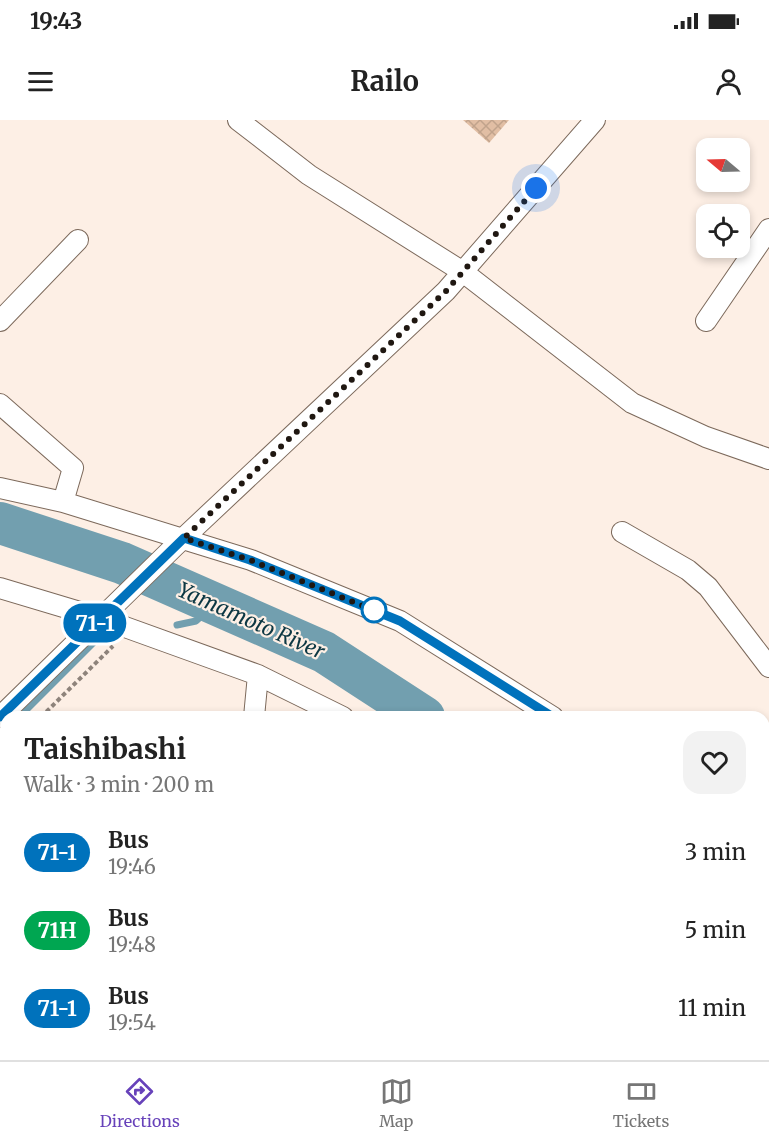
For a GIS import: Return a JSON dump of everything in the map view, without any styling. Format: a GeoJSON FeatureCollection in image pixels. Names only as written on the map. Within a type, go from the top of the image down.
{"type":"FeatureCollection","features":[{"type":"Feature","properties":{"kind":"street"},"geometry":{"type":"LineString","coordinates":[[238,120],[309,175],[463,272],[632,403],[706,437],[769,459]]}},
{"type":"Feature","properties":{"kind":"street"},"geometry":{"type":"LineString","coordinates":[[6,711],[179,542],[446,291],[595,120]]}},
{"type":"Feature","properties":{"kind":"street"},"geometry":{"type":"LineString","coordinates":[[706,321],[769,229]]}},
{"type":"Feature","properties":{"kind":"street"},"geometry":{"type":"LineString","coordinates":[[0,321],[78,240]]}},
{"type":"Feature","properties":{"kind":"street"},"geometry":{"type":"LineString","coordinates":[[0,404],[73,468],[63,502]]}},
{"type":"Feature","properties":{"kind":"street"},"geometry":{"type":"LineString","coordinates":[[0,488],[63,502],[179,542],[250,560],[400,621],[543,711]]}},
{"type":"Feature","properties":{"kind":"street"},"geometry":{"type":"LineString","coordinates":[[622,532],[688,570],[708,587],[769,667]]}},
{"type":"Feature","properties":{"kind":"street"},"geometry":{"type":"LineString","coordinates":[[0,588],[106,612],[130,629],[258,675],[331,711]]}},
{"type":"Feature","properties":{"kind":"street"},"geometry":{"type":"LineString","coordinates":[[255,711],[258,675]]}},
{"type":"Feature","properties":{"kind":"path"},"geometry":{"type":"LineString","coordinates":[[47,711],[130,629]]}},
{"type":"Feature","properties":{"kind":"building"},"geometry":{"type":"Polygon","coordinates":[[[463,120],[509,120],[489,143],[463,120]]]}},
{"type":"Feature","properties":{"kind":"waterway","name":"Yamamoto River"},"geometry":{"type":"LineString","coordinates":[[0,523],[122,563],[324,652],[415,711]]}},
{"type":"Feature","properties":{"kind":"waterway"},"geometry":{"type":"LineString","coordinates":[[177,625],[196,621],[215,604]]}},
{"type":"Feature","properties":{"kind":"waterway"},"geometry":{"type":"LineString","coordinates":[[25,711],[96,640]]}},
{"type":"Feature","properties":{"kind":"bus line","name":"71-1"},"geometry":{"type":"LineString","coordinates":[[6,711],[184,538],[250,560],[400,621],[544,711]]}},
{"type":"Feature","properties":{"kind":"route"},"geometry":{"type":"LineString","coordinates":[[374,610],[378,612],[250,560],[184,538],[446,291],[536,188]]}}]}
